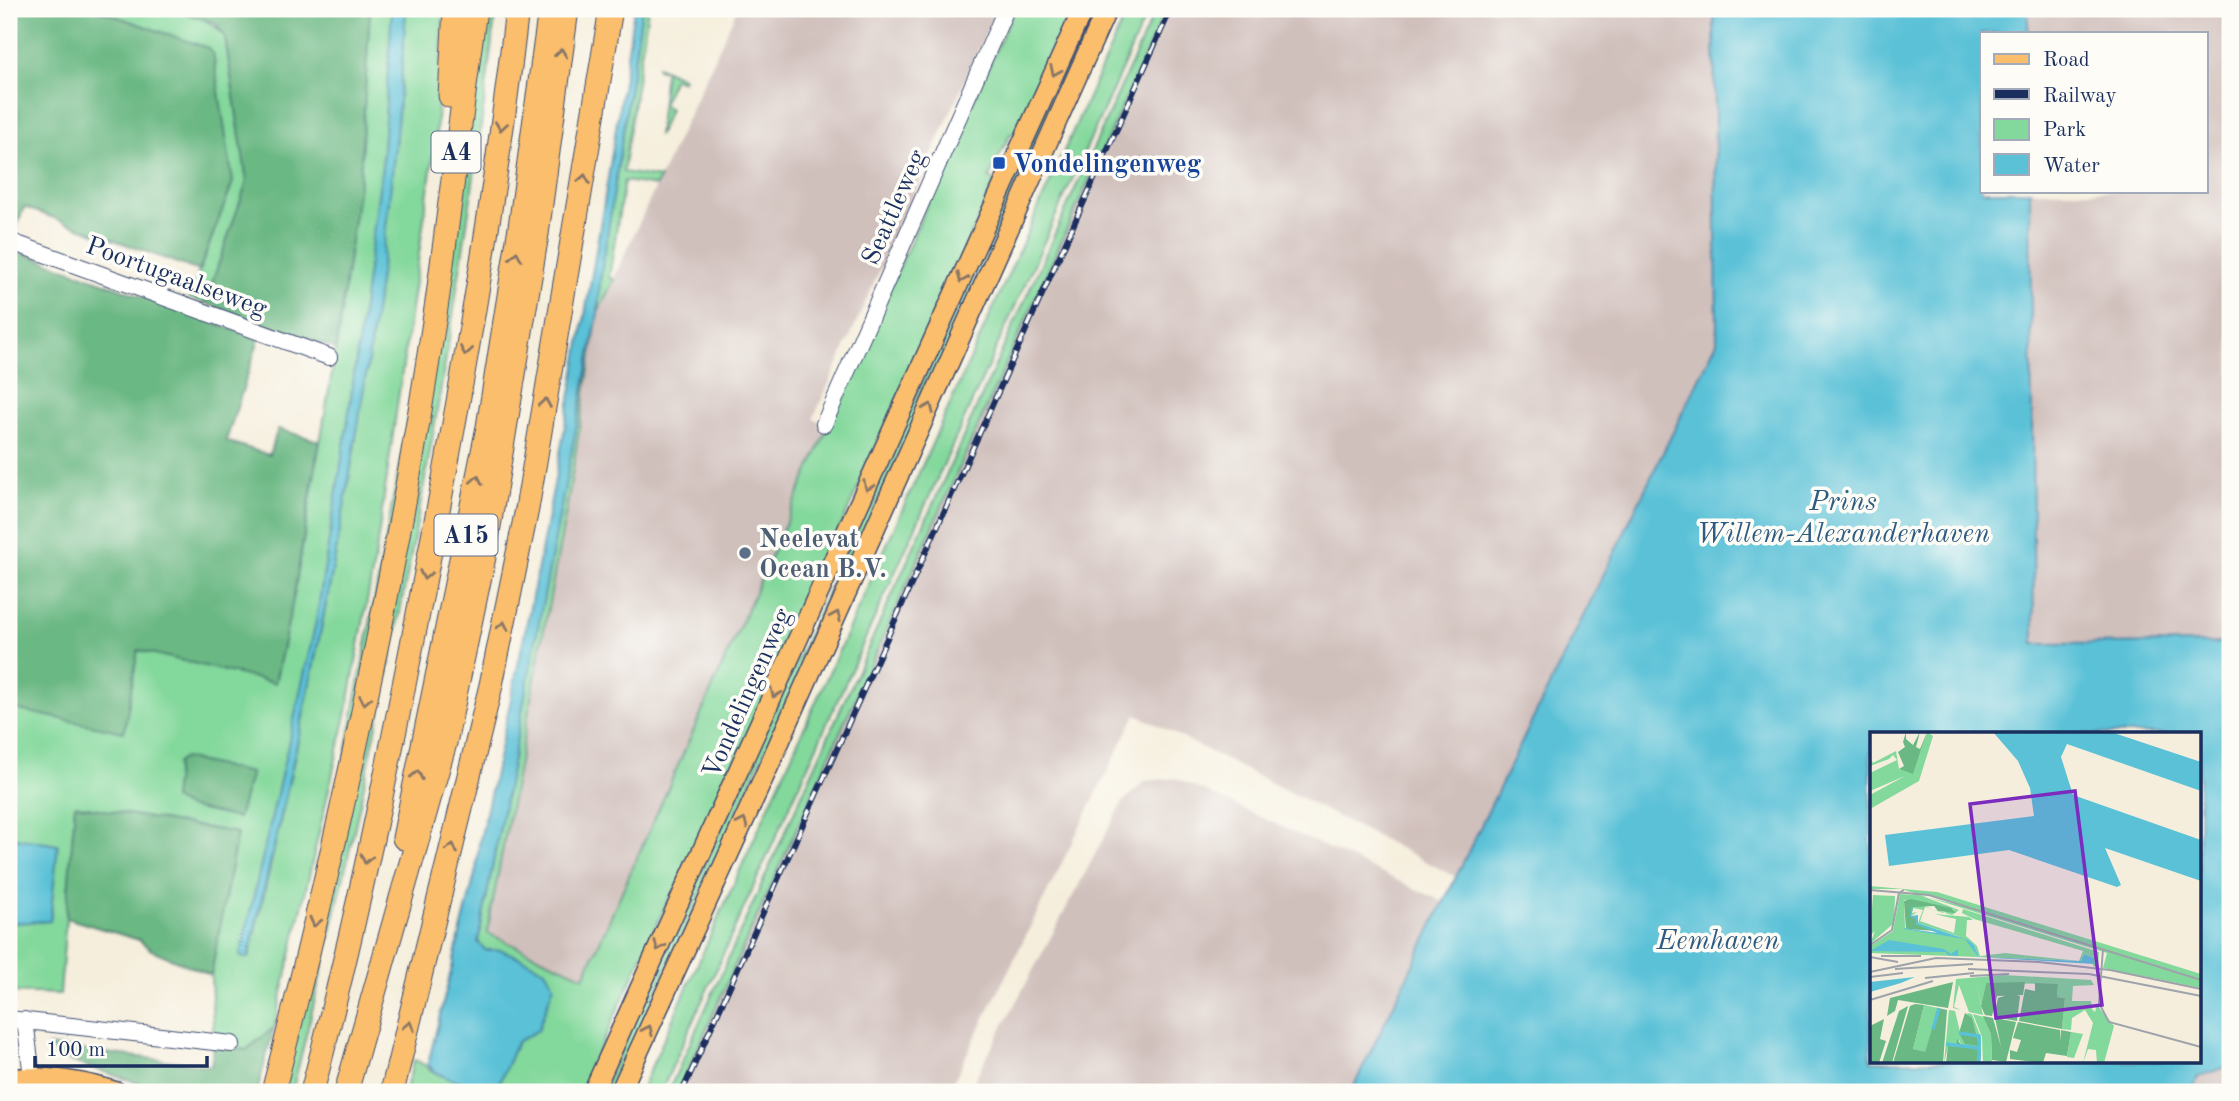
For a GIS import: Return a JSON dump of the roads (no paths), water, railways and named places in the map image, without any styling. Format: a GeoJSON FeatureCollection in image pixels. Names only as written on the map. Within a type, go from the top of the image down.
{"type":"FeatureCollection","features":[{"type":"Feature","properties":{"kind":"highway","name":"A15"},"geometry":{"type":"LineString","coordinates":[[273,1092],[350,774],[414,442],[438,295],[455,9]]}},
{"type":"Feature","properties":{"kind":"highway","name":"A4"},"geometry":{"type":"LineString","coordinates":[[438,295],[475,9]]}},
{"type":"Feature","properties":{"kind":"highway","name":"A15"},"geometry":{"type":"LineString","coordinates":[[312,1092],[334,1008],[402,696],[446,466],[511,59],[515,9]]}},
{"type":"Feature","properties":{"kind":"highway","name":"A15"},"geometry":{"type":"LineString","coordinates":[[356,1057],[427,729],[488,427],[520,227],[550,9]]}},
{"type":"Feature","properties":{"kind":"highway","name":"A15"},"geometry":{"type":"LineString","coordinates":[[346,1092],[445,743],[481,570],[537,234],[567,9]]}},
{"type":"Feature","properties":{"kind":"highway","name":"A15"},"geometry":{"type":"LineString","coordinates":[[392,1092],[494,671],[529,496],[611,9]]}},
{"type":"Feature","properties":{"kind":"main road","name":"Vondelingenweg"},"geometry":{"type":"LineString","coordinates":[[593,1092],[1083,9]]}},
{"type":"Feature","properties":{"kind":"main road","name":"Vondelingenweg"},"geometry":{"type":"LineString","coordinates":[[620,1092],[1107,9]]}},
{"type":"Feature","properties":{"kind":"main road"},"geometry":{"type":"LineString","coordinates":[[9,1079],[32,1077],[64,1080],[117,1092]]}},
{"type":"Feature","properties":{"kind":"street","name":"Seattleweg"},"geometry":{"type":"LineString","coordinates":[[824,424],[1006,9]]}},
{"type":"Feature","properties":{"kind":"street","name":"Poortugaalseweg"},"geometry":{"type":"LineString","coordinates":[[9,241],[329,357]]}},
{"type":"Feature","properties":{"kind":"street"},"geometry":{"type":"LineString","coordinates":[[32,1077],[17,1019],[232,1044]]}},
{"type":"Feature","properties":{"kind":"water"},"geometry":{"type":"Polygon","coordinates":[[[392,9],[406,9],[397,129],[367,368],[326,605],[248,958],[240,956],[316,622],[347,427],[382,166],[392,9]]]}},
{"type":"Feature","properties":{"kind":"water"},"geometry":{"type":"Polygon","coordinates":[[[634,9],[642,9],[600,282],[598,313],[478,942],[485,950],[501,950],[545,970],[554,985],[538,1030],[517,1042],[500,1081],[493,1084],[473,1084],[441,1075],[428,1064],[476,870],[479,844],[545,532],[584,323],[634,9]]]}},
{"type":"Feature","properties":{"kind":"water"},"geometry":{"type":"Polygon","coordinates":[[[1714,9],[2028,9],[2028,32],[1980,32],[1980,192],[2030,192],[2034,644],[2230,643],[2230,1065],[2198,1077],[2191,1092],[1351,1092],[1717,342],[1714,9]]]}},
{"type":"Feature","properties":{"kind":"water"},"geometry":{"type":"Polygon","coordinates":[[[9,837],[58,845],[50,921],[9,923],[9,837]]]}},
{"type":"Feature","properties":{"kind":"railway"},"geometry":{"type":"LineString","coordinates":[[682,1092],[1171,9]]}},
{"type":"Feature","properties":{"kind":"place","name":"Vondelingenweg"},"geometry":{"type":"Point","coordinates":[999,163]}},
{"type":"Feature","properties":{"kind":"place","name":"Neelevat Ocean B.V."},"geometry":{"type":"Point","coordinates":[745,553]}},
{"type":"Feature","properties":{"kind":"water label","name":"Prins Willem-Alexanderhaven"},"geometry":{"type":"Point","coordinates":[1843,516]}},
{"type":"Feature","properties":{"kind":"water label","name":"Eemhaven"},"geometry":{"type":"Point","coordinates":[1718,939]}}]}
